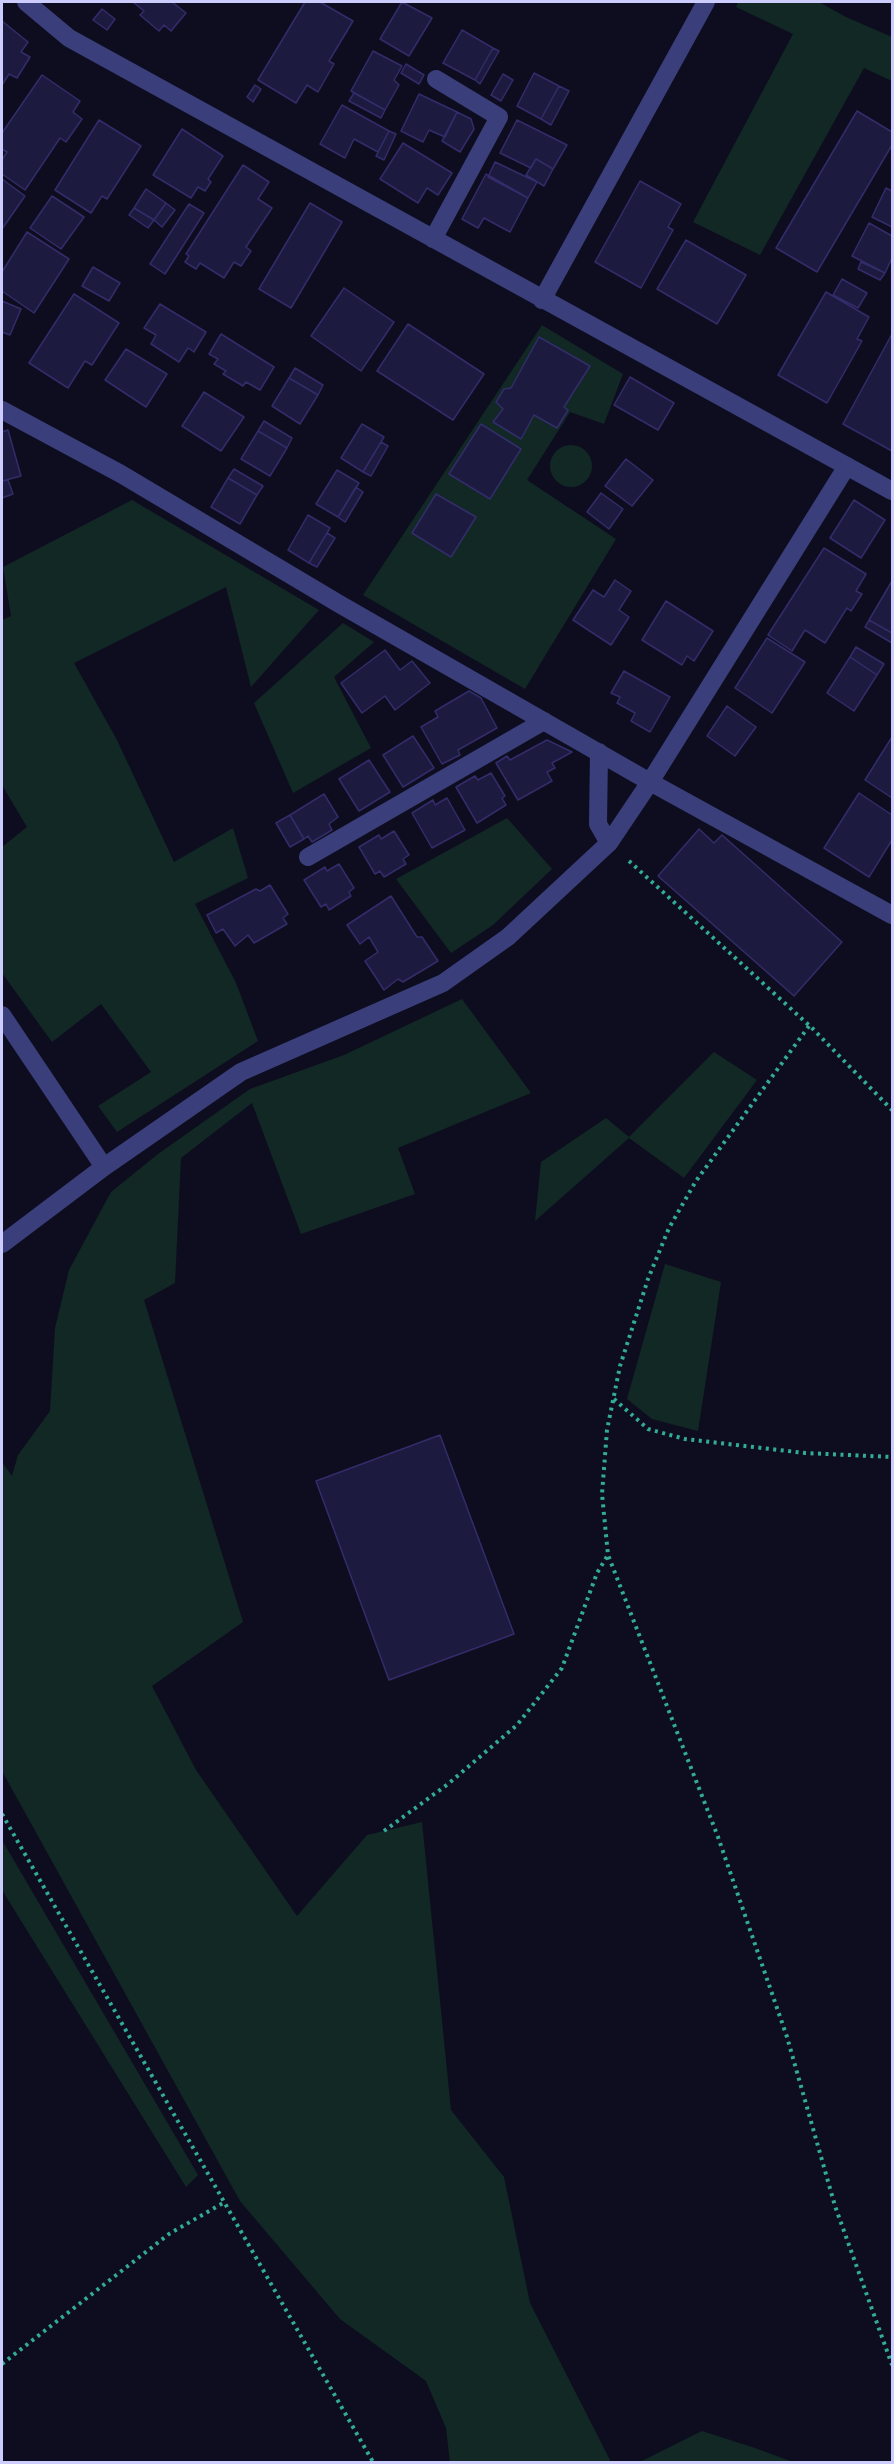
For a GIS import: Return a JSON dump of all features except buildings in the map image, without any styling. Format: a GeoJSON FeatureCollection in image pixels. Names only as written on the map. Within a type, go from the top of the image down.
{"type":"FeatureCollection","features":[{"type":"Feature","properties":{"kind":"street"},"geometry":{"type":"LineString","coordinates":[[26,2],[69,38],[892,491]]}},
{"type":"Feature","properties":{"kind":"street"},"geometry":{"type":"LineString","coordinates":[[542,300],[706,2]]}},
{"type":"Feature","properties":{"kind":"street"},"geometry":{"type":"LineString","coordinates":[[433,239],[499,117],[436,79]]}},
{"type":"Feature","properties":{"kind":"street"},"geometry":{"type":"LineString","coordinates":[[2,410],[122,474],[340,605],[650,782],[892,915]]}},
{"type":"Feature","properties":{"kind":"street"},"geometry":{"type":"LineString","coordinates":[[2,1244],[104,1167],[241,1072],[443,983],[508,937],[609,843],[650,782],[847,466]]}},
{"type":"Feature","properties":{"kind":"street"},"geometry":{"type":"LineString","coordinates":[[308,857],[544,721]]}},
{"type":"Feature","properties":{"kind":"street"},"geometry":{"type":"LineString","coordinates":[[599,752],[598,824],[609,843]]}},
{"type":"Feature","properties":{"kind":"street"},"geometry":{"type":"LineString","coordinates":[[2,1015],[104,1167]]}},
{"type":"Feature","properties":{"kind":"path"},"geometry":{"type":"LineString","coordinates":[[609,843],[809,1026],[892,1110]]}},
{"type":"Feature","properties":{"kind":"path"},"geometry":{"type":"LineString","coordinates":[[809,1026],[696,1181],[669,1228],[648,1279],[620,1366],[607,1430],[602,1494],[608,1555],[718,1837],[787,2037],[835,2206],[892,2366]]}},
{"type":"Feature","properties":{"kind":"path"},"geometry":{"type":"LineString","coordinates":[[614,1399],[648,1429],[685,1439],[805,1453],[892,1458]]}},
{"type":"Feature","properties":{"kind":"path"},"geometry":{"type":"LineString","coordinates":[[384,1831],[448,1784],[517,1725],[562,1668],[597,1573],[608,1555]]}},
{"type":"Feature","properties":{"kind":"path"},"geometry":{"type":"LineString","coordinates":[[2,1815],[373,2463]]}},
{"type":"Feature","properties":{"kind":"path"},"geometry":{"type":"LineString","coordinates":[[2,2364],[169,2234],[224,2203]]}},
{"type":"Feature","properties":{"kind":"green space"},"geometry":{"type":"Polygon","coordinates":[[[738,2],[819,2],[846,17],[892,37],[892,81],[864,68],[760,255],[693,222],[793,34],[736,7],[738,2]]]}},
{"type":"Feature","properties":{"kind":"green space"},"geometry":{"type":"Polygon","coordinates":[[[542,325],[623,374],[604,424],[570,412],[527,480],[616,539],[525,689],[363,595],[542,325]]]}},
{"type":"Feature","properties":{"kind":"green space"},"geometry":{"type":"Polygon","coordinates":[[[571,445],[579,446],[586,451],[591,458],[591,474],[586,481],[579,486],[571,487],[563,486],[556,481],[551,474],[550,466],[551,458],[556,451],[563,446],[571,445]]]}},
{"type":"Feature","properties":{"kind":"green space"},"geometry":{"type":"Polygon","coordinates":[[[132,500],[319,610],[251,687],[226,587],[74,663],[117,740],[174,862],[233,828],[248,878],[195,904],[236,983],[258,1041],[117,1132],[98,1106],[151,1072],[101,1004],[52,1042],[2,973],[2,847],[27,827],[2,785],[2,620],[11,616],[3,567],[132,500]]]}},
{"type":"Feature","properties":{"kind":"green space"},"geometry":{"type":"Polygon","coordinates":[[[343,623],[374,642],[334,677],[371,748],[293,793],[254,703],[343,623]]]}},
{"type":"Feature","properties":{"kind":"green space"},"geometry":{"type":"Polygon","coordinates":[[[507,818],[552,869],[493,925],[451,953],[396,879],[507,818]]]}},
{"type":"Feature","properties":{"kind":"green space"},"geometry":{"type":"Polygon","coordinates":[[[462,999],[531,1093],[398,1148],[415,1194],[301,1234],[252,1103],[181,1158],[175,1283],[144,1300],[243,1622],[152,1686],[196,1770],[297,1916],[367,1835],[422,1822],[451,2110],[504,2177],[530,2303],[611,2462],[450,2462],[446,2428],[426,2381],[340,2319],[240,2201],[2,1771],[2,1462],[12,1476],[18,1455],[50,1411],[55,1328],[69,1270],[111,1192],[158,1154],[250,1089],[344,1055],[462,999]]]}},
{"type":"Feature","properties":{"kind":"green space"},"geometry":{"type":"Polygon","coordinates":[[[714,1052],[757,1080],[684,1178],[629,1138],[535,1221],[541,1162],[606,1118],[629,1137],[714,1052]]]}},
{"type":"Feature","properties":{"kind":"green space"},"geometry":{"type":"Polygon","coordinates":[[[665,1264],[721,1282],[698,1431],[652,1419],[627,1399],[665,1264]]]}},
{"type":"Feature","properties":{"kind":"green space"},"geometry":{"type":"Polygon","coordinates":[[[2,1840],[198,2175],[186,2187],[2,1890],[2,1840]]]}},
{"type":"Feature","properties":{"kind":"green space"},"geometry":{"type":"Polygon","coordinates":[[[702,2431],[755,2448],[793,2462],[640,2462],[702,2431]]]}}]}
